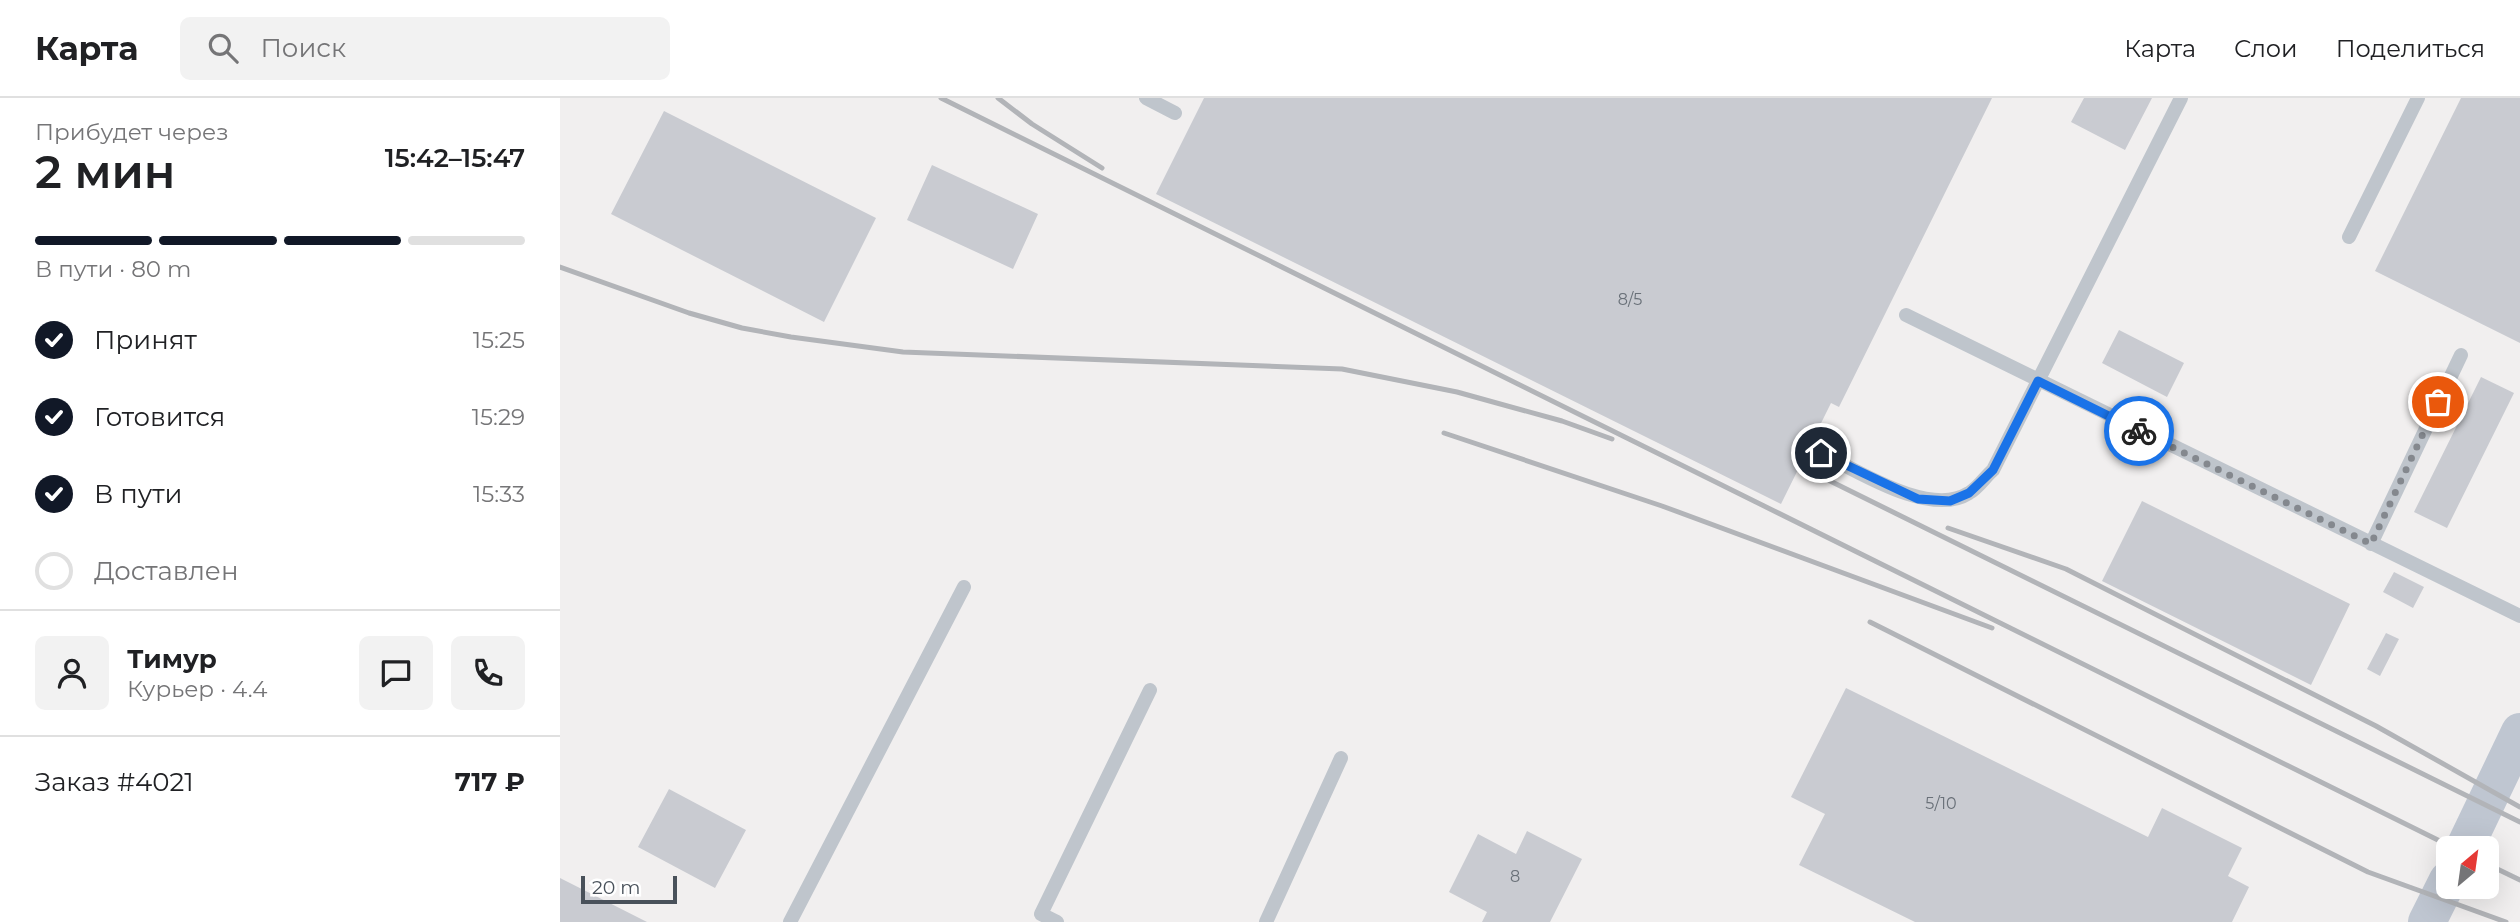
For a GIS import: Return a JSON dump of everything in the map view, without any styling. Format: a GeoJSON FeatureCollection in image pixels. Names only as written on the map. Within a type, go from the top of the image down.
{"type":"FeatureCollection","features":[{"type":"Feature","properties":{"kind":"street"},"geometry":{"type":"LineString","coordinates":[[2470,836],[2520,732]]}},
{"type":"Feature","properties":{"kind":"street"},"geometry":{"type":"LineString","coordinates":[[2427,922],[2438,900]]}},
{"type":"Feature","properties":{"kind":"lane"},"geometry":{"type":"LineString","coordinates":[[1146,98],[1175,113]]}},
{"type":"Feature","properties":{"kind":"lane"},"geometry":{"type":"LineString","coordinates":[[1821,453],[1918,499],[1950,501],[1969,493],[1993,470],[2180,98]]}},
{"type":"Feature","properties":{"kind":"lane"},"geometry":{"type":"LineString","coordinates":[[2349,237],[2418,98]]}},
{"type":"Feature","properties":{"kind":"lane"},"geometry":{"type":"LineString","coordinates":[[1906,316],[2520,616]]}},
{"type":"Feature","properties":{"kind":"lane"},"geometry":{"type":"LineString","coordinates":[[2371,544],[2461,355]]}},
{"type":"Feature","properties":{"kind":"lane"},"geometry":{"type":"LineString","coordinates":[[790,922],[964,587]]}},
{"type":"Feature","properties":{"kind":"lane"},"geometry":{"type":"LineString","coordinates":[[1057,922],[1041,914],[1150,690]]}},
{"type":"Feature","properties":{"kind":"lane"},"geometry":{"type":"LineString","coordinates":[[1266,922],[1341,758]]}},
{"type":"Feature","properties":{"kind":"building"},"geometry":{"type":"Polygon","coordinates":[[[1204,98],[1992,98],[1839,407],[1831,403],[1781,504],[1156,194],[1204,98]]]}},
{"type":"Feature","properties":{"kind":"building"},"geometry":{"type":"Polygon","coordinates":[[[2084,98],[2152,98],[2125,150],[2071,122],[2084,98]]]}},
{"type":"Feature","properties":{"kind":"building"},"geometry":{"type":"Polygon","coordinates":[[[2461,98],[2520,98],[2520,343],[2375,271],[2461,98]]]}},
{"type":"Feature","properties":{"kind":"building"},"geometry":{"type":"Polygon","coordinates":[[[664,111],[876,218],[824,322],[611,214],[664,111]]]}},
{"type":"Feature","properties":{"kind":"building"},"geometry":{"type":"Polygon","coordinates":[[[932,165],[1038,214],[1013,269],[907,220],[932,165]]]}},
{"type":"Feature","properties":{"kind":"building"},"geometry":{"type":"Polygon","coordinates":[[[2119,330],[2184,363],[2167,397],[2102,363],[2119,330]]]}},
{"type":"Feature","properties":{"kind":"building"},"geometry":{"type":"Polygon","coordinates":[[[2481,377],[2514,393],[2447,528],[2414,512],[2481,377]]]}},
{"type":"Feature","properties":{"kind":"building"},"geometry":{"type":"Polygon","coordinates":[[[2142,501],[2350,604],[2311,685],[2102,581],[2142,501]]]}},
{"type":"Feature","properties":{"kind":"building"},"geometry":{"type":"Polygon","coordinates":[[[2394,572],[2424,587],[2413,608],[2383,592],[2394,572]]]}},
{"type":"Feature","properties":{"kind":"building"},"geometry":{"type":"Polygon","coordinates":[[[2386,633],[2399,639],[2380,676],[2367,669],[2386,633]]]}},
{"type":"Feature","properties":{"kind":"building"},"geometry":{"type":"Polygon","coordinates":[[[1846,688],[2148,837],[2162,808],[2242,848],[2228,876],[2249,887],[2232,922],[1915,922],[1799,865],[1825,814],[1791,797],[1846,688]]]}},
{"type":"Feature","properties":{"kind":"building"},"geometry":{"type":"Polygon","coordinates":[[[669,789],[746,830],[715,888],[638,847],[669,789]]]}},
{"type":"Feature","properties":{"kind":"building"},"geometry":{"type":"Polygon","coordinates":[[[1527,831],[1582,859],[1550,922],[1482,922],[1487,912],[1449,892],[1478,834],[1516,854],[1527,831]]]}},
{"type":"Feature","properties":{"kind":"building"},"geometry":{"type":"Polygon","coordinates":[[[560,878],[647,922],[560,922],[560,878]]]}},
{"type":"Feature","properties":{"kind":"railway"},"geometry":{"type":"LineString","coordinates":[[941,98],[2436,839]]}},
{"type":"Feature","properties":{"kind":"railway"},"geometry":{"type":"LineString","coordinates":[[998,98],[1032,124],[1102,168]]}},
{"type":"Feature","properties":{"kind":"railway"},"geometry":{"type":"LineString","coordinates":[[560,267],[689,313],[742,328],[791,337],[903,352],[1342,369],[1457,392],[1562,421],[1612,439]]}},
{"type":"Feature","properties":{"kind":"railway"},"geometry":{"type":"LineString","coordinates":[[1444,433],[1662,506],[1992,628]]}},
{"type":"Feature","properties":{"kind":"railway"},"geometry":{"type":"LineString","coordinates":[[1816,474],[2520,822]]}},
{"type":"Feature","properties":{"kind":"railway"},"geometry":{"type":"LineString","coordinates":[[1948,528],[2066,569],[2376,726],[2520,807]]}},
{"type":"Feature","properties":{"kind":"railway"},"geometry":{"type":"LineString","coordinates":[[1870,622],[2368,872],[2506,922]]}},
{"type":"Feature","properties":{"kind":"railway"},"geometry":{"type":"LineString","coordinates":[[2499,870],[2520,880]]}},
{"type":"Feature","properties":{"kind":"way so far"},"geometry":{"type":"LineString","coordinates":[[2139,431],[2371,544],[2438,402]]}},
{"type":"Feature","properties":{"kind":"route"},"geometry":{"type":"LineString","coordinates":[[1821,453],[1918,499],[1950,501],[1969,493],[1993,470],[2038,381],[2139,431]]}}]}
